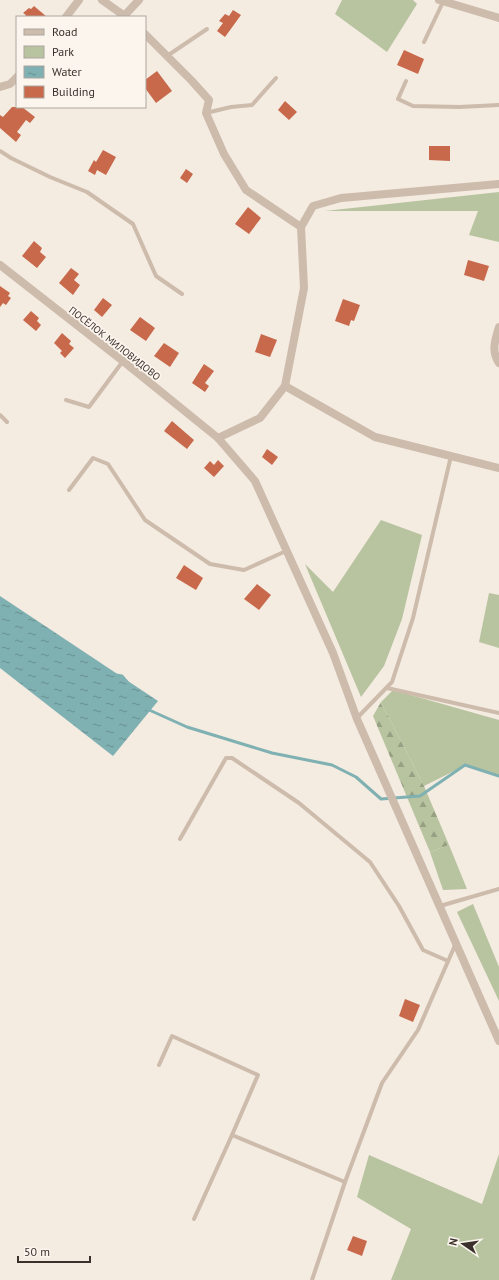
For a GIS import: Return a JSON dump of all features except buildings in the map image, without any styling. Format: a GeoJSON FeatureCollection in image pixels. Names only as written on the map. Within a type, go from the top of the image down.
{"type":"FeatureCollection","features":[{"type":"Feature","properties":{"kind":"street"},"geometry":{"type":"LineString","coordinates":[[67,16],[79,0]]}},
{"type":"Feature","properties":{"kind":"street"},"geometry":{"type":"LineString","coordinates":[[102,0],[125,16],[139,0]]}},
{"type":"Feature","properties":{"kind":"street"},"geometry":{"type":"LineString","coordinates":[[441,1],[499,18]]}},
{"type":"Feature","properties":{"kind":"street"},"geometry":{"type":"LineString","coordinates":[[146,35],[209,100],[206,113],[224,154],[246,190],[301,227]]}},
{"type":"Feature","properties":{"kind":"street"},"geometry":{"type":"LineString","coordinates":[[0,87],[10,84],[16,78]]}},
{"type":"Feature","properties":{"kind":"street"},"geometry":{"type":"LineString","coordinates":[[218,438],[260,418],[285,386],[304,288],[301,227],[313,206],[341,198],[499,184]]}},
{"type":"Feature","properties":{"kind":"street","name":"ПОСЁЛОК МИЛОВИДОВО"},"geometry":{"type":"LineString","coordinates":[[0,265],[123,361],[218,438],[255,481],[333,653],[357,719],[499,1041]]}},
{"type":"Feature","properties":{"kind":"street"},"geometry":{"type":"LineString","coordinates":[[499,327],[494,346],[494,354],[499,363]]}},
{"type":"Feature","properties":{"kind":"street"},"geometry":{"type":"LineString","coordinates":[[285,386],[375,437],[499,468]]}},
{"type":"Feature","properties":{"kind":"lane"},"geometry":{"type":"LineString","coordinates":[[424,42],[441,1]]}},
{"type":"Feature","properties":{"kind":"lane"},"geometry":{"type":"LineString","coordinates":[[167,56],[207,29]]}},
{"type":"Feature","properties":{"kind":"lane"},"geometry":{"type":"LineString","coordinates":[[206,113],[232,107],[252,105],[276,78]]}},
{"type":"Feature","properties":{"kind":"lane"},"geometry":{"type":"LineString","coordinates":[[406,81],[398,99],[414,106],[459,107],[499,105]]}},
{"type":"Feature","properties":{"kind":"lane"},"geometry":{"type":"LineString","coordinates":[[0,151],[50,177],[87,192],[133,224],[156,276],[182,294]]}},
{"type":"Feature","properties":{"kind":"lane"},"geometry":{"type":"LineString","coordinates":[[66,400],[89,407],[123,361]]}},
{"type":"Feature","properties":{"kind":"lane"},"geometry":{"type":"LineString","coordinates":[[0,415],[7,422]]}},
{"type":"Feature","properties":{"kind":"lane"},"geometry":{"type":"LineString","coordinates":[[357,719],[392,682],[413,618],[451,456]]}},
{"type":"Feature","properties":{"kind":"lane"},"geometry":{"type":"LineString","coordinates":[[69,490],[93,458],[108,464],[145,520],[210,564],[244,570],[286,551]]}},
{"type":"Feature","properties":{"kind":"lane"},"geometry":{"type":"LineString","coordinates":[[387,688],[499,713]]}},
{"type":"Feature","properties":{"kind":"lane"},"geometry":{"type":"LineString","coordinates":[[180,839],[226,758],[232,758],[299,803],[370,862],[399,906],[423,950],[448,961]]}},
{"type":"Feature","properties":{"kind":"lane"},"geometry":{"type":"LineString","coordinates":[[440,906],[499,890]]}},
{"type":"Feature","properties":{"kind":"lane"},"geometry":{"type":"LineString","coordinates":[[312,1280],[345,1182],[382,1083],[418,1030],[456,943]]}},
{"type":"Feature","properties":{"kind":"lane"},"geometry":{"type":"LineString","coordinates":[[159,1066],[172,1036],[258,1075],[194,1219]]}},
{"type":"Feature","properties":{"kind":"lane"},"geometry":{"type":"LineString","coordinates":[[232,1135],[345,1182]]}},
{"type":"Feature","properties":{"kind":"green space"},"geometry":{"type":"Polygon","coordinates":[[[342,0],[413,0],[417,4],[387,52],[335,14],[342,0]]]}},
{"type":"Feature","properties":{"kind":"green space"},"geometry":{"type":"Polygon","coordinates":[[[499,192],[499,242],[469,235],[478,211],[325,211],[499,192]]]}},
{"type":"Feature","properties":{"kind":"green space"},"geometry":{"type":"Polygon","coordinates":[[[381,520],[422,535],[402,619],[384,666],[361,697],[305,564],[333,592],[381,520]]]}},
{"type":"Feature","properties":{"kind":"green space"},"geometry":{"type":"Polygon","coordinates":[[[489,593],[499,595],[499,648],[479,642],[489,593]]]}},
{"type":"Feature","properties":{"kind":"green space"},"geometry":{"type":"Polygon","coordinates":[[[393,690],[499,720],[499,776],[466,765],[424,786],[381,702],[393,690]]]}},
{"type":"Feature","properties":{"kind":"green space"},"geometry":{"type":"Polygon","coordinates":[[[381,702],[424,786],[449,845],[430,852],[373,716],[381,702]]]}},
{"type":"Feature","properties":{"kind":"green space"},"geometry":{"type":"Polygon","coordinates":[[[449,845],[467,889],[443,890],[430,852],[449,845]]]}},
{"type":"Feature","properties":{"kind":"green space"},"geometry":{"type":"Polygon","coordinates":[[[473,904],[499,967],[499,1001],[457,912],[473,904]]]}},
{"type":"Feature","properties":{"kind":"green space"},"geometry":{"type":"Polygon","coordinates":[[[499,1154],[499,1280],[391,1280],[411,1229],[357,1197],[369,1155],[482,1204],[499,1154]]]}},
{"type":"Feature","properties":{"kind":"water"},"geometry":{"type":"Polygon","coordinates":[[[0,596],[158,701],[113,756],[0,668],[0,596]]]}},
{"type":"Feature","properties":{"kind":"waterway"},"geometry":{"type":"LineString","coordinates":[[116,675],[122,676],[127,682]]}},
{"type":"Feature","properties":{"kind":"waterway"},"geometry":{"type":"LineString","coordinates":[[147,709],[187,727],[272,753],[332,765],[356,777],[381,799],[420,796],[465,765],[499,776]]}}]}
